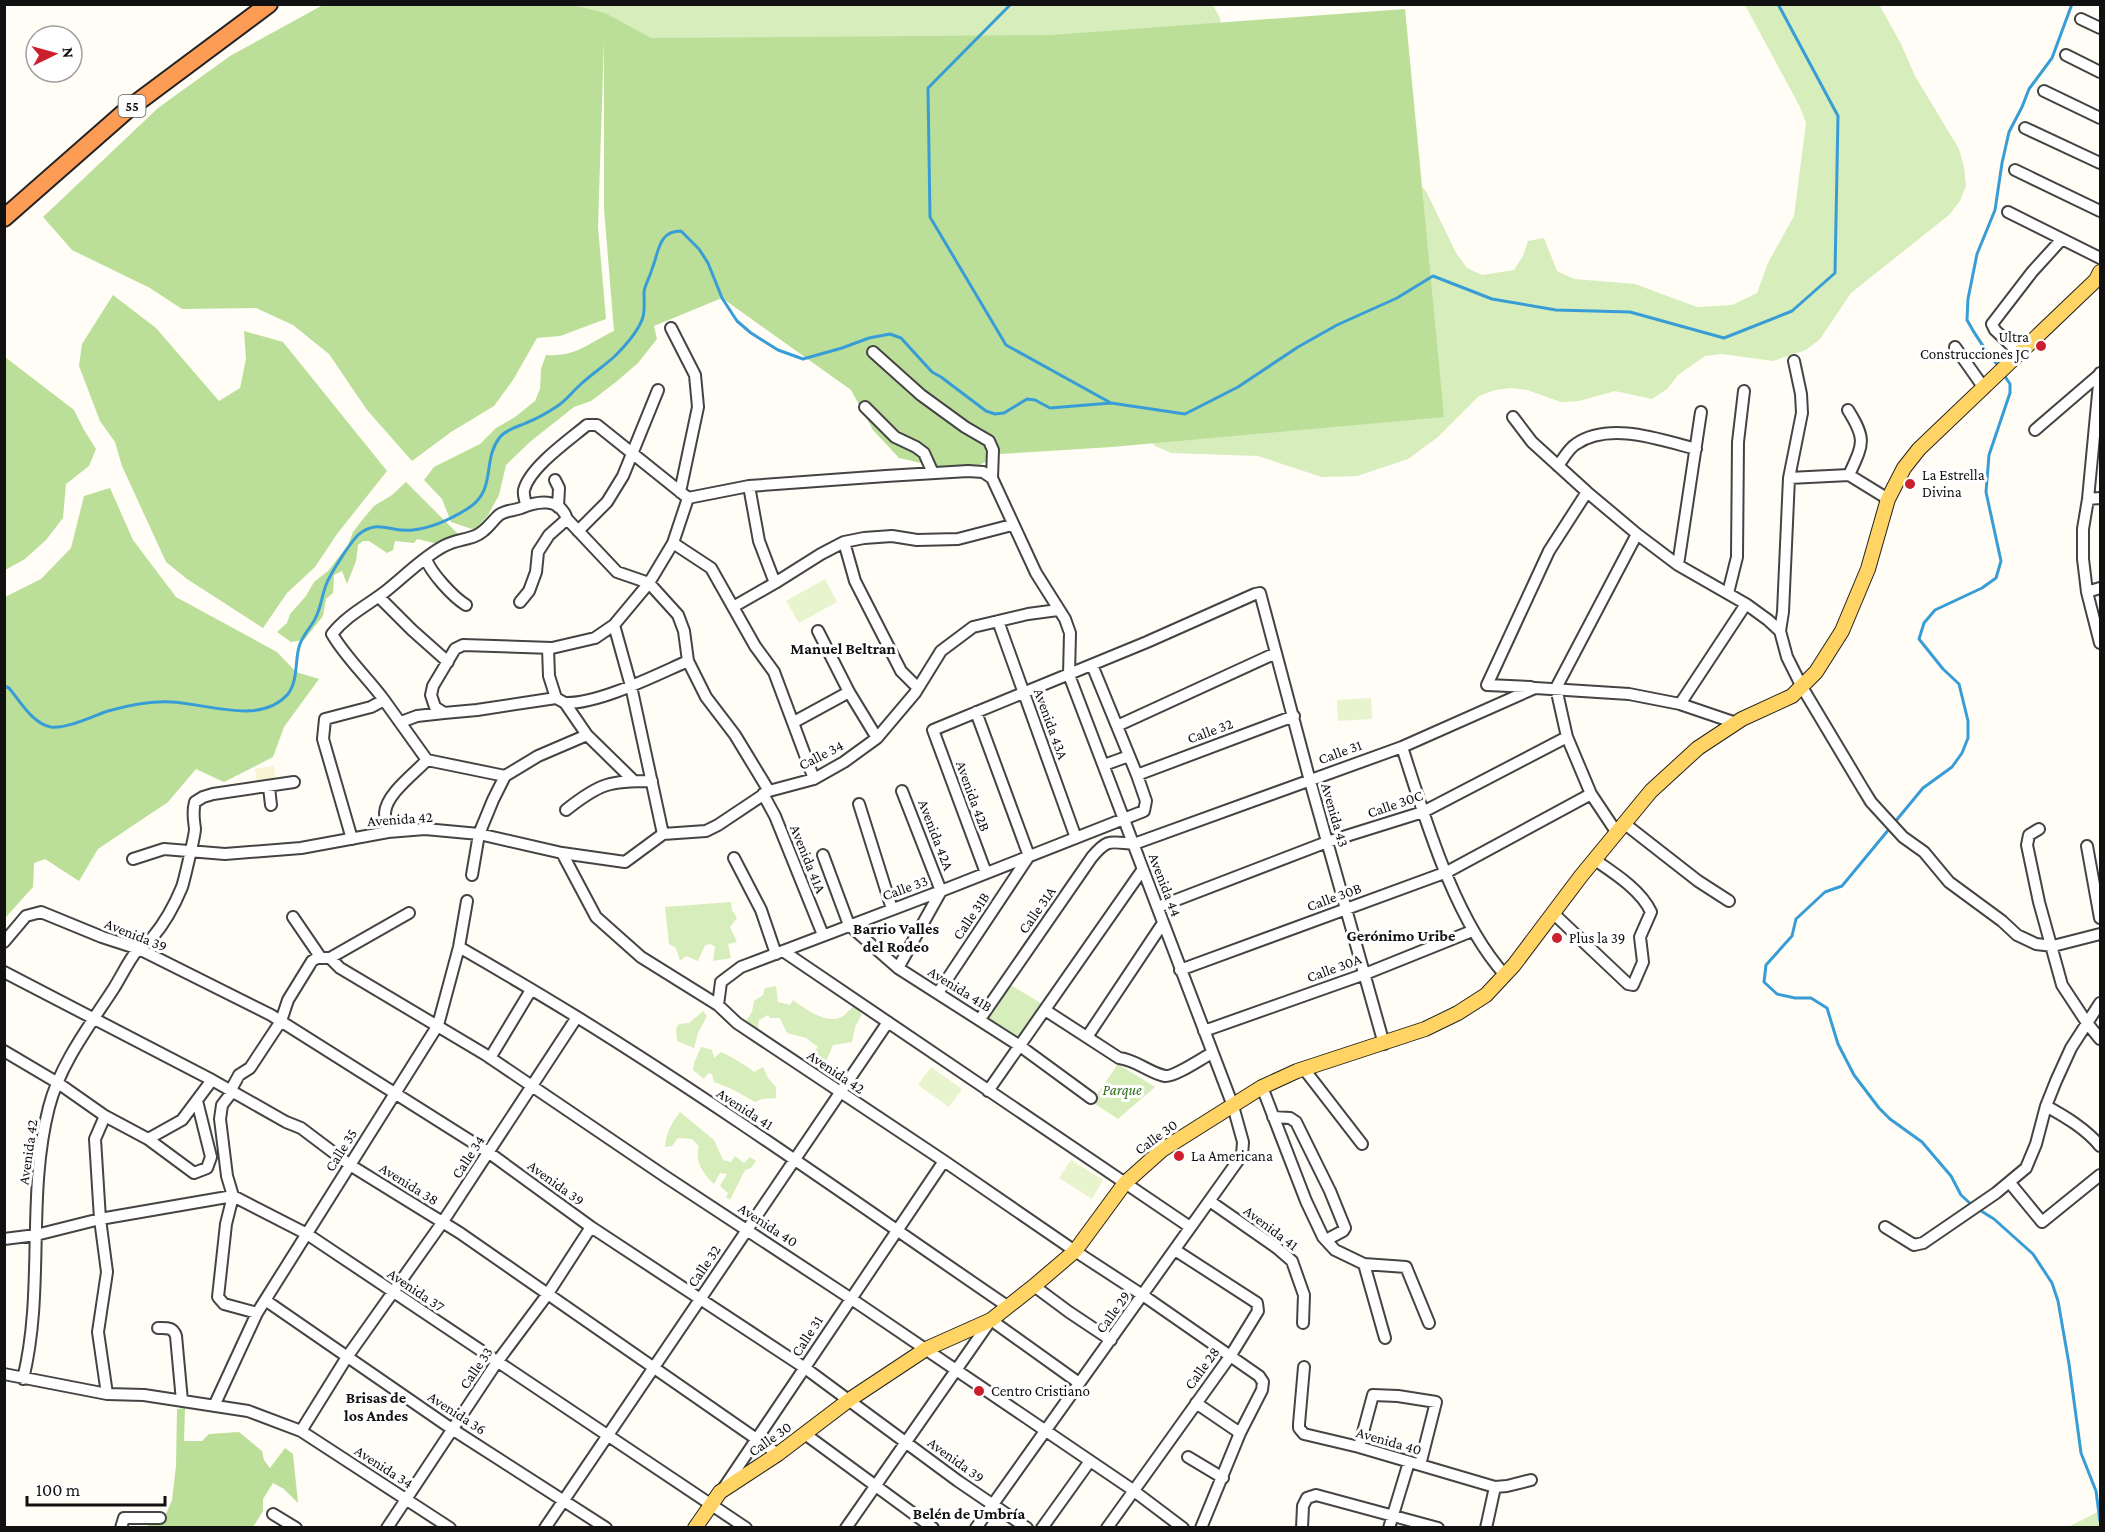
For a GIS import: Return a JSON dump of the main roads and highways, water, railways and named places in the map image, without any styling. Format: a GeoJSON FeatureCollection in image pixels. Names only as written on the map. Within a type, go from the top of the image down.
{"type":"FeatureCollection","features":[{"type":"Feature","properties":{"kind":"highway","name":"55"},"geometry":{"type":"LineString","coordinates":[[4,218],[127,110],[269,4]]}},
{"type":"Feature","properties":{"kind":"main road","name":"Calle 30"},"geometry":{"type":"LineString","coordinates":[[720,1492],[778,1454],[849,1400],[926,1349],[992,1320],[1075,1251],[1125,1183],[1162,1150],[1262,1087],[1304,1069],[1425,1029],[1458,1013],[1486,995],[1505,975],[1651,791],[1698,748],[1736,723],[1791,696],[1816,672],[1842,631],[1868,569],[1888,499],[1904,468],[1919,449],[2099,280]]}},
{"type":"Feature","properties":{"kind":"main road","name":"Calle 31"},"geometry":{"type":"LineString","coordinates":[[696,1527],[720,1492]]}},
{"type":"Feature","properties":{"kind":"waterway"},"geometry":{"type":"LineString","coordinates":[[1011,4],[928,88],[930,217],[1006,345],[1111,403],[1185,414],[1238,387],[1298,347],[1337,325],[1397,298],[1433,276],[1492,299],[1556,310],[1630,312],[1724,338],[1792,311],[1835,273],[1838,116],[1778,4]]}},
{"type":"Feature","properties":{"kind":"waterway"},"geometry":{"type":"LineString","coordinates":[[1999,367],[1967,320],[1968,299],[1977,254],[1995,210],[2009,132],[2029,89],[2052,58],[2072,4]]}},
{"type":"Feature","properties":{"kind":"waterway"},"geometry":{"type":"LineString","coordinates":[[4,686],[9,688],[33,717],[51,727],[65,726],[108,711],[147,703],[185,703],[248,711],[276,704],[291,689],[300,643],[316,617],[328,580],[354,539],[372,527],[405,530],[427,527],[454,516],[477,501],[483,493],[494,446],[500,437],[509,430],[538,418],[560,405],[585,380],[615,356],[631,338],[643,317],[644,292],[660,244],[673,232],[681,231],[699,249],[708,263],[722,298],[737,321],[778,350],[803,359],[869,338],[890,334],[901,338],[932,372],[986,411],[995,414],[1004,413],[1027,399],[1035,400],[1050,408],[1111,403]]}},
{"type":"Feature","properties":{"kind":"waterway"},"geometry":{"type":"LineString","coordinates":[[1973,1206],[1961,1195],[1951,1176],[1922,1142],[1890,1119],[1854,1075],[1838,1044],[1827,1008],[1811,998],[1795,998],[1777,994],[1764,982],[1766,965],[1792,936],[1796,919],[1825,892],[1842,886],[1923,788],[1952,767],[1962,753],[1968,738],[1968,721],[1959,684],[1943,669],[1919,639],[1924,623],[1935,610],[1982,588],[1996,578],[2001,561],[1986,492],[1989,455],[2010,393],[2010,384],[2004,375]]}},
{"type":"Feature","properties":{"kind":"waterway"},"geometry":{"type":"LineString","coordinates":[[1978,1209],[1994,1219],[2033,1254],[2052,1283],[2058,1301],[2069,1364],[2081,1453],[2096,1491],[2100,1521]]}},
{"type":"Feature","properties":{"kind":"place","name":"Ultra Construcciones JC"},"geometry":{"type":"Point","coordinates":[2041,346]}},
{"type":"Feature","properties":{"kind":"place","name":"La Estrella Divina"},"geometry":{"type":"Point","coordinates":[1910,484]}},
{"type":"Feature","properties":{"kind":"place","name":"Plus la 39"},"geometry":{"type":"Point","coordinates":[1557,938]}},
{"type":"Feature","properties":{"kind":"place","name":"La Americana"},"geometry":{"type":"Point","coordinates":[1179,1156]}},
{"type":"Feature","properties":{"kind":"place","name":"Centro Cristiano"},"geometry":{"type":"Point","coordinates":[979,1391]}},
{"type":"Feature","properties":{"kind":"district","name":"Manuel Beltran"},"geometry":{"type":"Point","coordinates":[843,648]}},
{"type":"Feature","properties":{"kind":"district","name":"Gerónimo Uribe"},"geometry":{"type":"Point","coordinates":[1401,935]}},
{"type":"Feature","properties":{"kind":"district","name":"Barrio Valles del Rodeo"},"geometry":{"type":"Point","coordinates":[896,937]}},
{"type":"Feature","properties":{"kind":"district","name":"Brisas de los Andes"},"geometry":{"type":"Point","coordinates":[376,1406]}},
{"type":"Feature","properties":{"kind":"district","name":"Belén de Umbría"},"geometry":{"type":"Point","coordinates":[969,1513]}},
{"type":"Feature","properties":{"kind":"park label","name":"Parque"},"geometry":{"type":"Point","coordinates":[1122,1090]}}]}
